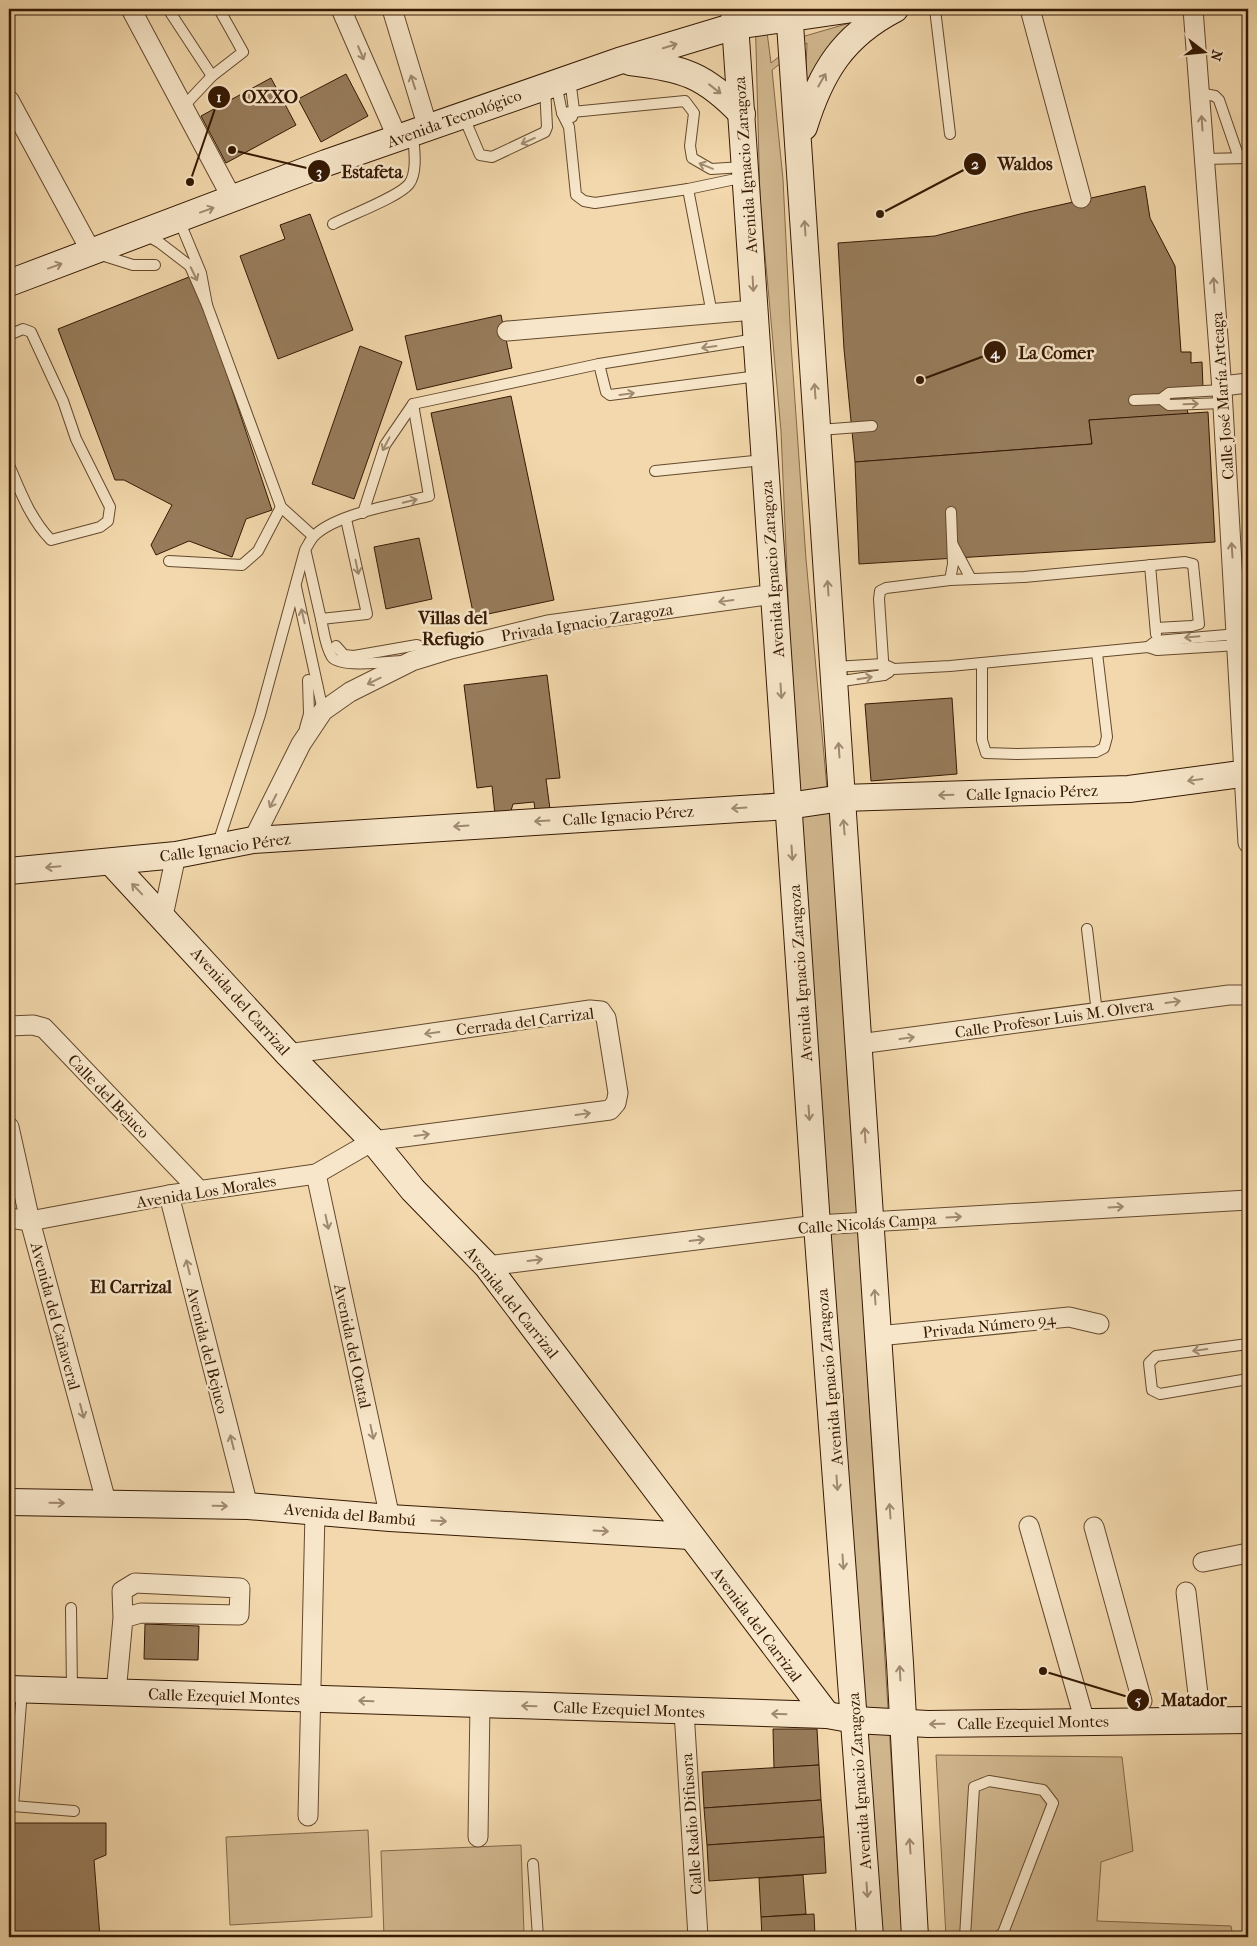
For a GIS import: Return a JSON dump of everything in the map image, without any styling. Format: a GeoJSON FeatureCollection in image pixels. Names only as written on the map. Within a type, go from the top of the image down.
{"type":"FeatureCollection","features":[{"type":"Feature","properties":{"kind":"main road","name":"Avenida Tecnológico"},"geometry":{"type":"LineString","coordinates":[[9,283],[233,200],[326,163],[620,61],[734,18],[852,9]]}},
{"type":"Feature","properties":{"kind":"main road"},"geometry":{"type":"LineString","coordinates":[[799,142],[814,94],[837,54],[873,21],[895,9]]}},
{"type":"Feature","properties":{"kind":"main road"},"geometry":{"type":"LineString","coordinates":[[790,14],[903,1722],[921,1937]]}},
{"type":"Feature","properties":{"kind":"main road","name":"Avenida Ignacio Zaragoza"},"geometry":{"type":"LineString","coordinates":[[734,18],[817,1226],[870,1937]]}},
{"type":"Feature","properties":{"kind":"main road"},"geometry":{"type":"LineString","coordinates":[[620,61],[663,65],[704,80],[742,114]]}},
{"type":"Feature","properties":{"kind":"main road","name":"Calle Ignacio Pérez"},"geometry":{"type":"LineString","coordinates":[[9,870],[176,855],[253,840],[788,806],[842,798],[1129,789],[1246,774]]}},
{"type":"Feature","properties":{"kind":"main road","name":"Avenida del Carrizal"},"geometry":{"type":"LineString","coordinates":[[111,862],[163,916],[288,1054],[374,1141],[413,1190],[487,1266],[827,1715]]}},
{"type":"Feature","properties":{"kind":"main road","name":"Avenida del Bambú"},"geometry":{"type":"LineString","coordinates":[[9,1502],[248,1506],[390,1518],[690,1536]]}},
{"type":"Feature","properties":{"kind":"main road","name":"Calle Ezequiel Montes"},"geometry":{"type":"LineString","coordinates":[[15,1689],[827,1715],[855,1720],[928,1724],[1248,1720]]}},
{"type":"Feature","properties":{"kind":"street"},"geometry":{"type":"LineString","coordinates":[[131,9],[233,200]]}},
{"type":"Feature","properties":{"kind":"street"},"geometry":{"type":"LineString","coordinates":[[342,9],[413,133]]}},
{"type":"Feature","properties":{"kind":"street"},"geometry":{"type":"LineString","coordinates":[[392,9],[413,133]]}},
{"type":"Feature","properties":{"kind":"street"},"geometry":{"type":"LineString","coordinates":[[1030,9],[1081,198]]}},
{"type":"Feature","properties":{"kind":"street","name":"Calle José María Arteaga"},"geometry":{"type":"LineString","coordinates":[[1193,9],[1222,393],[1246,774],[1248,843]]}},
{"type":"Feature","properties":{"kind":"street"},"geometry":{"type":"LineString","coordinates":[[9,100],[92,253]]}},
{"type":"Feature","properties":{"kind":"street"},"geometry":{"type":"LineString","coordinates":[[508,331],[754,310]]}},
{"type":"Feature","properties":{"kind":"street"},"geometry":{"type":"LineString","coordinates":[[1222,393],[1248,384]]}},
{"type":"Feature","properties":{"kind":"street","name":"Privada Ignacio Zaragoza"},"geometry":{"type":"LineString","coordinates":[[253,840],[301,744],[323,711],[350,692],[412,661],[548,625],[774,594]]}},
{"type":"Feature","properties":{"kind":"street"},"geometry":{"type":"LineString","coordinates":[[163,916],[176,855]]}},
{"type":"Feature","properties":{"kind":"street","name":"Calle Profesor Luis M. Olvera"},"geometry":{"type":"LineString","coordinates":[[859,1044],[1229,995],[1248,995]]}},
{"type":"Feature","properties":{"kind":"street","name":"Cerrada del Carrizal"},"geometry":{"type":"LineString","coordinates":[[288,1054],[590,1010],[600,1011],[606,1018],[618,1093],[616,1103],[610,1110],[374,1141]]}},
{"type":"Feature","properties":{"kind":"street","name":"Calle del Bejuco"},"geometry":{"type":"LineString","coordinates":[[9,1026],[33,1025],[44,1028],[198,1190]]}},
{"type":"Feature","properties":{"kind":"street","name":"Avenida del Cañaveral"},"geometry":{"type":"LineString","coordinates":[[9,1126],[30,1221],[107,1505]]}},
{"type":"Feature","properties":{"kind":"street","name":"Avenida Los Morales"},"geometry":{"type":"LineString","coordinates":[[9,1218],[30,1221],[169,1194],[316,1174],[374,1141]]}},
{"type":"Feature","properties":{"kind":"street","name":"Avenida del Otatal"},"geometry":{"type":"LineString","coordinates":[[316,1174],[390,1518]]}},
{"type":"Feature","properties":{"kind":"street","name":"Avenida del Bejuco"},"geometry":{"type":"LineString","coordinates":[[169,1194],[248,1506]]}},
{"type":"Feature","properties":{"kind":"street","name":"Calle Nicolás Campa"},"geometry":{"type":"LineString","coordinates":[[487,1266],[870,1221],[1248,1200]]}},
{"type":"Feature","properties":{"kind":"street","name":"Privada Número 94"},"geometry":{"type":"LineString","coordinates":[[878,1336],[1069,1317],[1099,1324]]}},
{"type":"Feature","properties":{"kind":"street"},"geometry":{"type":"LineString","coordinates":[[308,1816],[315,1512]]}},
{"type":"Feature","properties":{"kind":"street"},"geometry":{"type":"LineString","coordinates":[[1029,1526],[1085,1722]]}},
{"type":"Feature","properties":{"kind":"street"},"geometry":{"type":"LineString","coordinates":[[1094,1527],[1142,1701]]}},
{"type":"Feature","properties":{"kind":"street"},"geometry":{"type":"LineString","coordinates":[[1202,1562],[1248,1554]]}},
{"type":"Feature","properties":{"kind":"street"},"geometry":{"type":"LineString","coordinates":[[116,1693],[123,1618],[122,1591],[135,1583],[240,1588],[239,1615],[141,1613],[123,1618]]}},
{"type":"Feature","properties":{"kind":"street"},"geometry":{"type":"LineString","coordinates":[[1186,1592],[1201,1720]]}},
{"type":"Feature","properties":{"kind":"street"},"geometry":{"type":"LineString","coordinates":[[478,1837],[480,1704]]}},
{"type":"Feature","properties":{"kind":"street","name":"Calle Radio Difusora"},"geometry":{"type":"LineString","coordinates":[[684,1711],[698,1937]]}},
{"type":"Feature","properties":{"kind":"lane"},"geometry":{"type":"LineString","coordinates":[[168,9],[212,76]]}},
{"type":"Feature","properties":{"kind":"lane"},"geometry":{"type":"LineString","coordinates":[[184,107],[212,76],[244,52],[219,9]]}},
{"type":"Feature","properties":{"kind":"lane"},"geometry":{"type":"LineString","coordinates":[[935,9],[950,134]]}},
{"type":"Feature","properties":{"kind":"lane"},"geometry":{"type":"LineString","coordinates":[[557,82],[574,110],[569,127]]}},
{"type":"Feature","properties":{"kind":"lane"},"geometry":{"type":"LineString","coordinates":[[557,82],[562,113],[569,127],[576,195],[584,201],[595,203],[688,189],[746,172]]}},
{"type":"Feature","properties":{"kind":"lane"},"geometry":{"type":"LineString","coordinates":[[463,115],[480,155],[492,157],[544,132],[547,127],[557,82]]}},
{"type":"Feature","properties":{"kind":"lane"},"geometry":{"type":"LineString","coordinates":[[1199,93],[1215,96],[1220,100],[1244,158],[1204,159]]}},
{"type":"Feature","properties":{"kind":"lane"},"geometry":{"type":"LineString","coordinates":[[562,113],[574,110],[686,101],[694,113],[690,146],[692,158],[701,165],[711,169],[746,172]]}},
{"type":"Feature","properties":{"kind":"lane"},"geometry":{"type":"LineString","coordinates":[[333,224],[398,192],[409,184],[414,169],[413,133]]}},
{"type":"Feature","properties":{"kind":"lane"},"geometry":{"type":"LineString","coordinates":[[688,189],[712,314]]}},
{"type":"Feature","properties":{"kind":"lane"},"geometry":{"type":"LineString","coordinates":[[179,220],[202,273],[207,305]]}},
{"type":"Feature","properties":{"kind":"lane"},"geometry":{"type":"LineString","coordinates":[[143,234],[160,243],[190,266],[207,305],[281,507],[314,536]]}},
{"type":"Feature","properties":{"kind":"lane"},"geometry":{"type":"LineString","coordinates":[[92,253],[132,265],[155,265]]}},
{"type":"Feature","properties":{"kind":"lane"},"geometry":{"type":"LineString","coordinates":[[9,335],[23,329],[32,332],[63,401],[76,439],[110,507],[108,521],[100,527],[51,540],[44,533],[29,508],[9,465]]}},
{"type":"Feature","properties":{"kind":"lane"},"geometry":{"type":"LineString","coordinates":[[363,513],[384,445],[413,404],[599,364],[757,339]]}},
{"type":"Feature","properties":{"kind":"lane"},"geometry":{"type":"LineString","coordinates":[[599,364],[606,392],[610,395],[759,376]]}},
{"type":"Feature","properties":{"kind":"lane"},"geometry":{"type":"LineString","coordinates":[[1134,400],[1161,399],[1169,405],[1222,393]]}},
{"type":"Feature","properties":{"kind":"lane"},"geometry":{"type":"LineString","coordinates":[[216,847],[260,714],[305,550],[314,536],[322,530],[346,519],[429,496],[413,404]]}},
{"type":"Feature","properties":{"kind":"lane"},"geometry":{"type":"LineString","coordinates":[[818,430],[872,426]]}},
{"type":"Feature","properties":{"kind":"lane"},"geometry":{"type":"LineString","coordinates":[[655,471],[765,460]]}},
{"type":"Feature","properties":{"kind":"lane"},"geometry":{"type":"LineString","coordinates":[[169,561],[242,565],[258,551],[281,507]]}},
{"type":"Feature","properties":{"kind":"lane"},"geometry":{"type":"LineString","coordinates":[[950,580],[953,544],[951,512]]}},
{"type":"Feature","properties":{"kind":"lane"},"geometry":{"type":"LineString","coordinates":[[321,619],[367,614],[346,519]]}},
{"type":"Feature","properties":{"kind":"lane"},"geometry":{"type":"LineString","coordinates":[[953,544],[971,579]]}},
{"type":"Feature","properties":{"kind":"lane"},"geometry":{"type":"LineString","coordinates":[[305,550],[327,646],[333,659],[342,664],[412,661]]}},
{"type":"Feature","properties":{"kind":"lane"},"geometry":{"type":"LineString","coordinates":[[884,675],[880,591],[902,585],[1185,562],[1193,564],[1199,616],[1198,624],[1156,628]]}},
{"type":"Feature","properties":{"kind":"lane"},"geometry":{"type":"LineString","coordinates":[[1150,565],[1156,628],[1153,646]]}},
{"type":"Feature","properties":{"kind":"lane"},"geometry":{"type":"LineString","coordinates":[[295,584],[323,711]]}},
{"type":"Feature","properties":{"kind":"lane"},"geometry":{"type":"LineString","coordinates":[[834,675],[884,675],[894,669],[1238,640]]}},
{"type":"Feature","properties":{"kind":"lane"},"geometry":{"type":"LineString","coordinates":[[336,646],[344,655],[354,656],[417,645],[435,654]]}},
{"type":"Feature","properties":{"kind":"lane"},"geometry":{"type":"LineString","coordinates":[[982,663],[982,740],[986,753],[1096,752],[1104,748],[1108,737],[1097,653]]}},
{"type":"Feature","properties":{"kind":"lane"},"geometry":{"type":"LineString","coordinates":[[834,675],[883,664],[894,669]]}},
{"type":"Feature","properties":{"kind":"lane"},"geometry":{"type":"LineString","coordinates":[[301,744],[309,714],[308,680]]}},
{"type":"Feature","properties":{"kind":"lane"},"geometry":{"type":"LineString","coordinates":[[1087,929],[1097,1012]]}},
{"type":"Feature","properties":{"kind":"lane"},"geometry":{"type":"LineString","coordinates":[[1248,1344],[1156,1356],[1149,1363],[1152,1390],[1160,1394],[1248,1380]]}},
{"type":"Feature","properties":{"kind":"lane"},"geometry":{"type":"LineString","coordinates":[[71,1608],[72,1691]]}},
{"type":"Feature","properties":{"kind":"lane"},"geometry":{"type":"LineString","coordinates":[[15,1689],[11,1806],[74,1811]]}},
{"type":"Feature","properties":{"kind":"lane"},"geometry":{"type":"LineString","coordinates":[[965,1937],[974,1787],[989,1781],[1043,1790],[1053,1803],[1003,1933],[997,1937]]}},
{"type":"Feature","properties":{"kind":"lane"},"geometry":{"type":"LineString","coordinates":[[533,1864],[538,1937]]}},
{"type":"Feature","properties":{"kind":"shaded area"},"geometry":{"type":"Polygon","coordinates":[[[755,9],[764,9],[771,63],[805,36],[860,20],[805,94],[807,43],[772,70],[783,179],[791,344],[806,559],[841,941],[902,1937],[879,1937],[796,783],[781,431],[760,199],[755,9]]]}},
{"type":"Feature","properties":{"kind":"shaded area"},"geometry":{"type":"Polygon","coordinates":[[[936,1755],[1122,1757],[1133,1851],[1101,1862],[1097,1921],[1231,1926],[1233,1937],[946,1937],[936,1755]]]}},
{"type":"Feature","properties":{"kind":"shaded area"},"geometry":{"type":"Polygon","coordinates":[[[368,1830],[372,1917],[230,1925],[226,1837],[368,1830]]]}},
{"type":"Feature","properties":{"kind":"shaded area"},"geometry":{"type":"Polygon","coordinates":[[[521,1845],[524,1934],[384,1937],[381,1851],[521,1845]]]}},
{"type":"Feature","properties":{"kind":"building"},"geometry":{"type":"Polygon","coordinates":[[[346,74],[368,116],[321,142],[298,99],[346,74]]]}},
{"type":"Feature","properties":{"kind":"building"},"geometry":{"type":"Polygon","coordinates":[[[271,78],[296,125],[226,163],[201,116],[271,78]]]}},
{"type":"Feature","properties":{"kind":"building"},"geometry":{"type":"Polygon","coordinates":[[[1145,186],[1150,218],[1175,266],[1181,352],[1191,352],[1191,363],[1202,362],[1203,388],[1184,390],[1188,414],[1089,420],[1092,444],[855,462],[844,349],[838,243],[935,236],[1024,213],[1145,186]]]}},
{"type":"Feature","properties":{"kind":"building"},"geometry":{"type":"Polygon","coordinates":[[[310,214],[353,330],[278,359],[240,256],[285,239],[280,225],[310,214]]]}},
{"type":"Feature","properties":{"kind":"building"},"geometry":{"type":"Polygon","coordinates":[[[194,275],[272,510],[246,519],[232,557],[189,541],[156,555],[151,545],[172,505],[124,480],[115,480],[58,329],[194,275]]]}},
{"type":"Feature","properties":{"kind":"building"},"geometry":{"type":"Polygon","coordinates":[[[501,315],[512,368],[417,390],[405,336],[501,315]]]}},
{"type":"Feature","properties":{"kind":"building"},"geometry":{"type":"Polygon","coordinates":[[[360,346],[402,362],[354,499],[312,484],[360,346]]]}},
{"type":"Feature","properties":{"kind":"building"},"geometry":{"type":"Polygon","coordinates":[[[511,396],[554,600],[474,617],[431,413],[511,396]]]}},
{"type":"Feature","properties":{"kind":"building"},"geometry":{"type":"Polygon","coordinates":[[[1208,412],[1215,542],[859,564],[855,462],[1092,444],[1089,420],[1208,412]]]}},
{"type":"Feature","properties":{"kind":"building"},"geometry":{"type":"Polygon","coordinates":[[[419,538],[432,599],[386,609],[374,547],[419,538]]]}},
{"type":"Feature","properties":{"kind":"building"},"geometry":{"type":"Polygon","coordinates":[[[547,675],[560,778],[546,779],[550,809],[535,810],[534,802],[513,804],[510,814],[495,815],[492,786],[477,788],[464,685],[547,675]]]}},
{"type":"Feature","properties":{"kind":"building"},"geometry":{"type":"Polygon","coordinates":[[[952,698],[957,774],[871,781],[865,704],[952,698]]]}},
{"type":"Feature","properties":{"kind":"building"},"geometry":{"type":"Polygon","coordinates":[[[145,1624],[199,1626],[198,1660],[144,1659],[145,1624]]]}},
{"type":"Feature","properties":{"kind":"building"},"geometry":{"type":"Polygon","coordinates":[[[773,1729],[817,1729],[819,1765],[774,1768],[773,1729]]]}},
{"type":"Feature","properties":{"kind":"building"},"geometry":{"type":"Polygon","coordinates":[[[1248,1732],[1248,1830],[1244,1733],[1248,1732]]]}},
{"type":"Feature","properties":{"kind":"building"},"geometry":{"type":"Polygon","coordinates":[[[819,1765],[821,1800],[704,1808],[702,1772],[819,1765]]]}},
{"type":"Feature","properties":{"kind":"building"},"geometry":{"type":"Polygon","coordinates":[[[821,1800],[824,1837],[707,1845],[704,1808],[821,1800]]]}},
{"type":"Feature","properties":{"kind":"building"},"geometry":{"type":"Polygon","coordinates":[[[9,1823],[106,1823],[106,1855],[94,1860],[100,1937],[9,1937],[9,1823]]]}},
{"type":"Feature","properties":{"kind":"building"},"geometry":{"type":"Polygon","coordinates":[[[824,1837],[826,1873],[709,1881],[707,1845],[824,1837]]]}},
{"type":"Feature","properties":{"kind":"building"},"geometry":{"type":"Polygon","coordinates":[[[803,1875],[806,1914],[761,1917],[759,1878],[803,1875]]]}},
{"type":"Feature","properties":{"kind":"building"},"geometry":{"type":"Polygon","coordinates":[[[814,1914],[815,1936],[822,1937],[762,1937],[761,1917],[814,1914]]]}},
{"type":"Feature","properties":{"kind":"place","name":"Estafeta"},"geometry":{"type":"Point","coordinates":[232,150]}},
{"type":"Feature","properties":{"kind":"place","name":"OXXO"},"geometry":{"type":"Point","coordinates":[190,182]}},
{"type":"Feature","properties":{"kind":"place","name":"Waldos"},"geometry":{"type":"Point","coordinates":[880,214]}},
{"type":"Feature","properties":{"kind":"place","name":"La Comer"},"geometry":{"type":"Point","coordinates":[920,380]}},
{"type":"Feature","properties":{"kind":"place","name":"Matador"},"geometry":{"type":"Point","coordinates":[1043,1671]}},
{"type":"Feature","properties":{"kind":"district","name":"Villas del Refugio"},"geometry":{"type":"Point","coordinates":[453,628]}},
{"type":"Feature","properties":{"kind":"district","name":"El Carrizal"},"geometry":{"type":"Point","coordinates":[131,1287]}}]}
